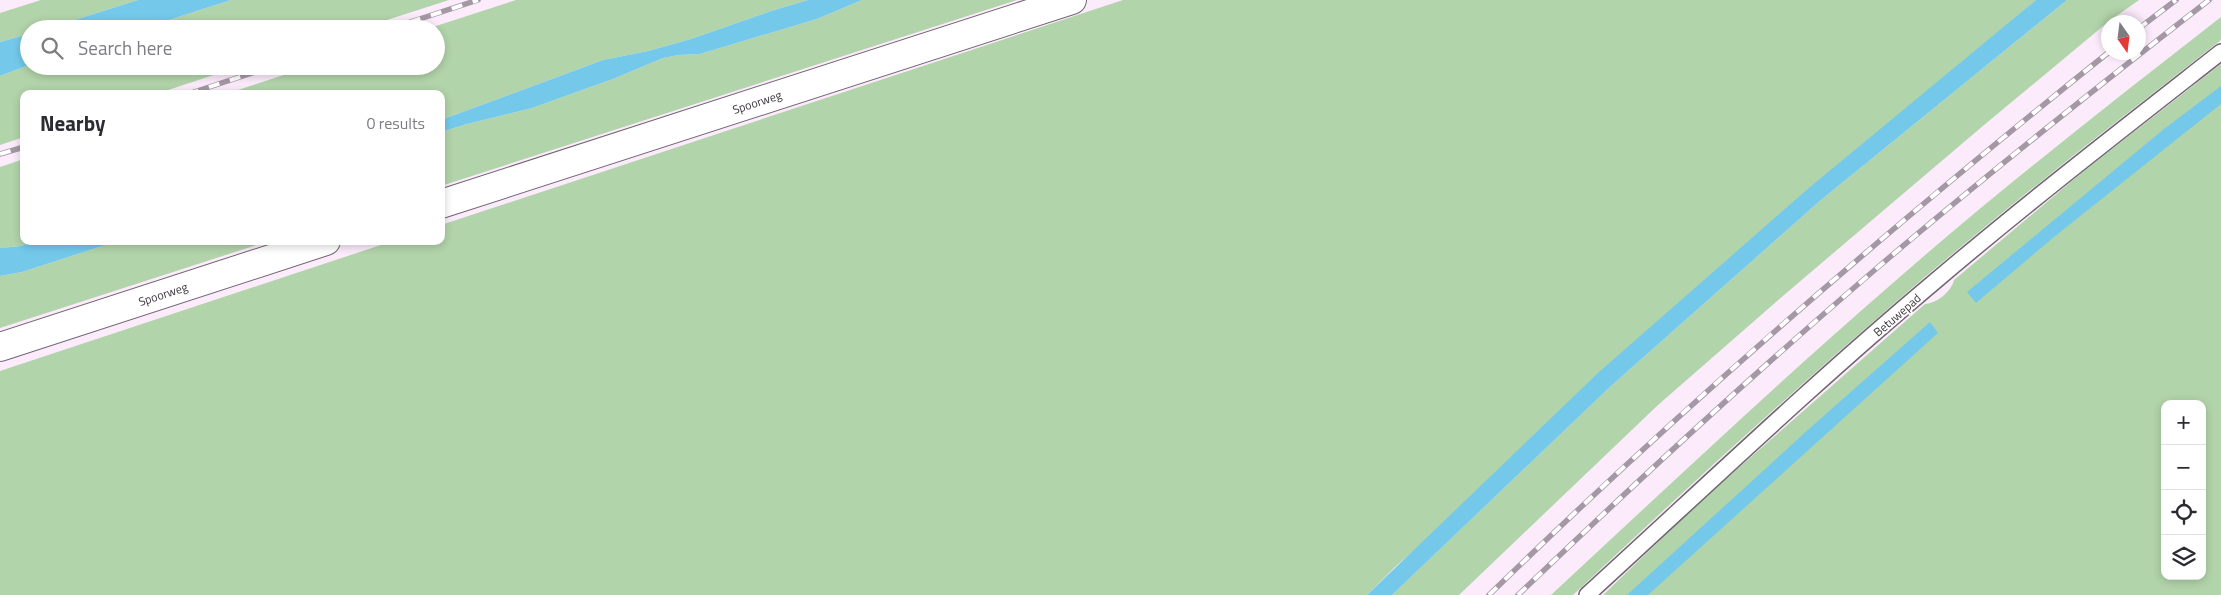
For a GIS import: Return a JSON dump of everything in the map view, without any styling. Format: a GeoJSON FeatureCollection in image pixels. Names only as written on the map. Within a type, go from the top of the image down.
{"type":"FeatureCollection","features":[{"type":"Feature","properties":{"kind":"street","name":"Spoorweg"},"geometry":{"type":"LineString","coordinates":[[445,203],[1072,0]]}},
{"type":"Feature","properties":{"kind":"street","name":"Spoorweg"},"geometry":{"type":"LineString","coordinates":[[0,347],[314,245]]}},
{"type":"Feature","properties":{"kind":"lane","name":"Betuwepad"},"geometry":{"type":"LineString","coordinates":[[1587,595],[1791,408],[1933,283],[2221,52]]}},
{"type":"Feature","properties":{"kind":"green space"},"geometry":{"type":"Polygon","coordinates":[[[41,0],[138,0],[75,20],[20,20],[20,36],[0,42],[0,13],[41,0]]]}},
{"type":"Feature","properties":{"kind":"green space"},"geometry":{"type":"Polygon","coordinates":[[[231,0],[449,0],[387,20],[169,20],[231,0]]]}},
{"type":"Feature","properties":{"kind":"green space"},"geometry":{"type":"Polygon","coordinates":[[[516,0],[808,0],[691,39],[648,51],[603,60],[445,119],[445,90],[238,90],[284,75],[445,75],[445,23],[516,0]]]}},
{"type":"Feature","properties":{"kind":"green space"},"geometry":{"type":"Polygon","coordinates":[[[862,0],[1017,0],[445,185],[445,131],[532,108],[613,79],[663,58],[700,54],[817,19],[862,0]]]}},
{"type":"Feature","properties":{"kind":"green space"},"geometry":{"type":"Polygon","coordinates":[[[1123,0],[2036,0],[1394,568],[1367,595],[0,595],[0,371],[381,245],[445,245],[445,224],[1123,0]]]}},
{"type":"Feature","properties":{"kind":"green space"},"geometry":{"type":"Polygon","coordinates":[[[2067,0],[2139,0],[2118,15],[2101,15],[2101,28],[1784,295],[1658,405],[1459,595],[1392,595],[1611,386],[1821,200],[2067,0]]]}},
{"type":"Feature","properties":{"kind":"green space"},"geometry":{"type":"Polygon","coordinates":[[[2221,17],[2221,40],[2017,201],[1897,301],[1734,446],[1573,595],[1551,595],[1843,326],[2052,150],[2221,17]]]}},
{"type":"Feature","properties":{"kind":"green space"},"geometry":{"type":"Polygon","coordinates":[[[2221,64],[2221,595],[1603,595],[1701,501],[1925,304],[1934,302],[1943,296],[1950,289],[1954,280],[2085,170],[2221,64]]]}},
{"type":"Feature","properties":{"kind":"green space"},"geometry":{"type":"Polygon","coordinates":[[[20,68],[20,75],[214,75],[168,90],[20,90],[20,138],[0,145],[0,76],[20,68]]]}},
{"type":"Feature","properties":{"kind":"green space"},"geometry":{"type":"Polygon","coordinates":[[[20,160],[20,245],[24,245],[21,246],[0,248],[0,167],[20,160]]]}},
{"type":"Feature","properties":{"kind":"green space"},"geometry":{"type":"Polygon","coordinates":[[[106,245],[257,245],[0,328],[0,276],[22,272],[106,245]]]}},
{"type":"Feature","properties":{"kind":"water"},"geometry":{"type":"Polygon","coordinates":[[[138,0],[231,0],[169,20],[75,20],[138,0]]]}},
{"type":"Feature","properties":{"kind":"water"},"geometry":{"type":"Polygon","coordinates":[[[808,0],[862,0],[817,19],[700,54],[663,58],[613,79],[532,108],[445,131],[445,119],[603,60],[648,51],[691,39],[808,0]]]}},
{"type":"Feature","properties":{"kind":"water"},"geometry":{"type":"Polygon","coordinates":[[[2036,0],[2067,0],[1821,200],[1611,386],[1392,595],[1367,595],[1599,372],[1810,187],[2036,0]]]}},
{"type":"Feature","properties":{"kind":"water"},"geometry":{"type":"Polygon","coordinates":[[[20,36],[20,68],[0,76],[0,42],[20,36]]]}},
{"type":"Feature","properties":{"kind":"water"},"geometry":{"type":"Polygon","coordinates":[[[2221,86],[2221,104],[2054,237],[1976,303],[1967,292],[2164,129],[2221,86]]]}},
{"type":"Feature","properties":{"kind":"water"},"geometry":{"type":"Polygon","coordinates":[[[106,245],[22,272],[0,276],[0,248],[106,245]]]}},
{"type":"Feature","properties":{"kind":"water"},"geometry":{"type":"Polygon","coordinates":[[[1930,322],[1938,333],[1648,595],[1627,595],[1810,428],[1930,322]]]}},
{"type":"Feature","properties":{"kind":"railway"},"geometry":{"type":"LineString","coordinates":[[417,20],[478,0]]}},
{"type":"Feature","properties":{"kind":"railway"},"geometry":{"type":"LineString","coordinates":[[2146,23],[2176,0]]}},
{"type":"Feature","properties":{"kind":"railway"},"geometry":{"type":"LineString","coordinates":[[1518,595],[1695,429],[1877,268],[2042,132],[2209,0]]}},
{"type":"Feature","properties":{"kind":"railway"},"geometry":{"type":"LineString","coordinates":[[1489,595],[1639,453],[1792,316],[1949,182],[2101,58]]}},
{"type":"Feature","properties":{"kind":"railway"},"geometry":{"type":"LineString","coordinates":[[200,90],[246,75]]}},
{"type":"Feature","properties":{"kind":"railway"},"geometry":{"type":"LineString","coordinates":[[0,154],[20,148]]}}]}
